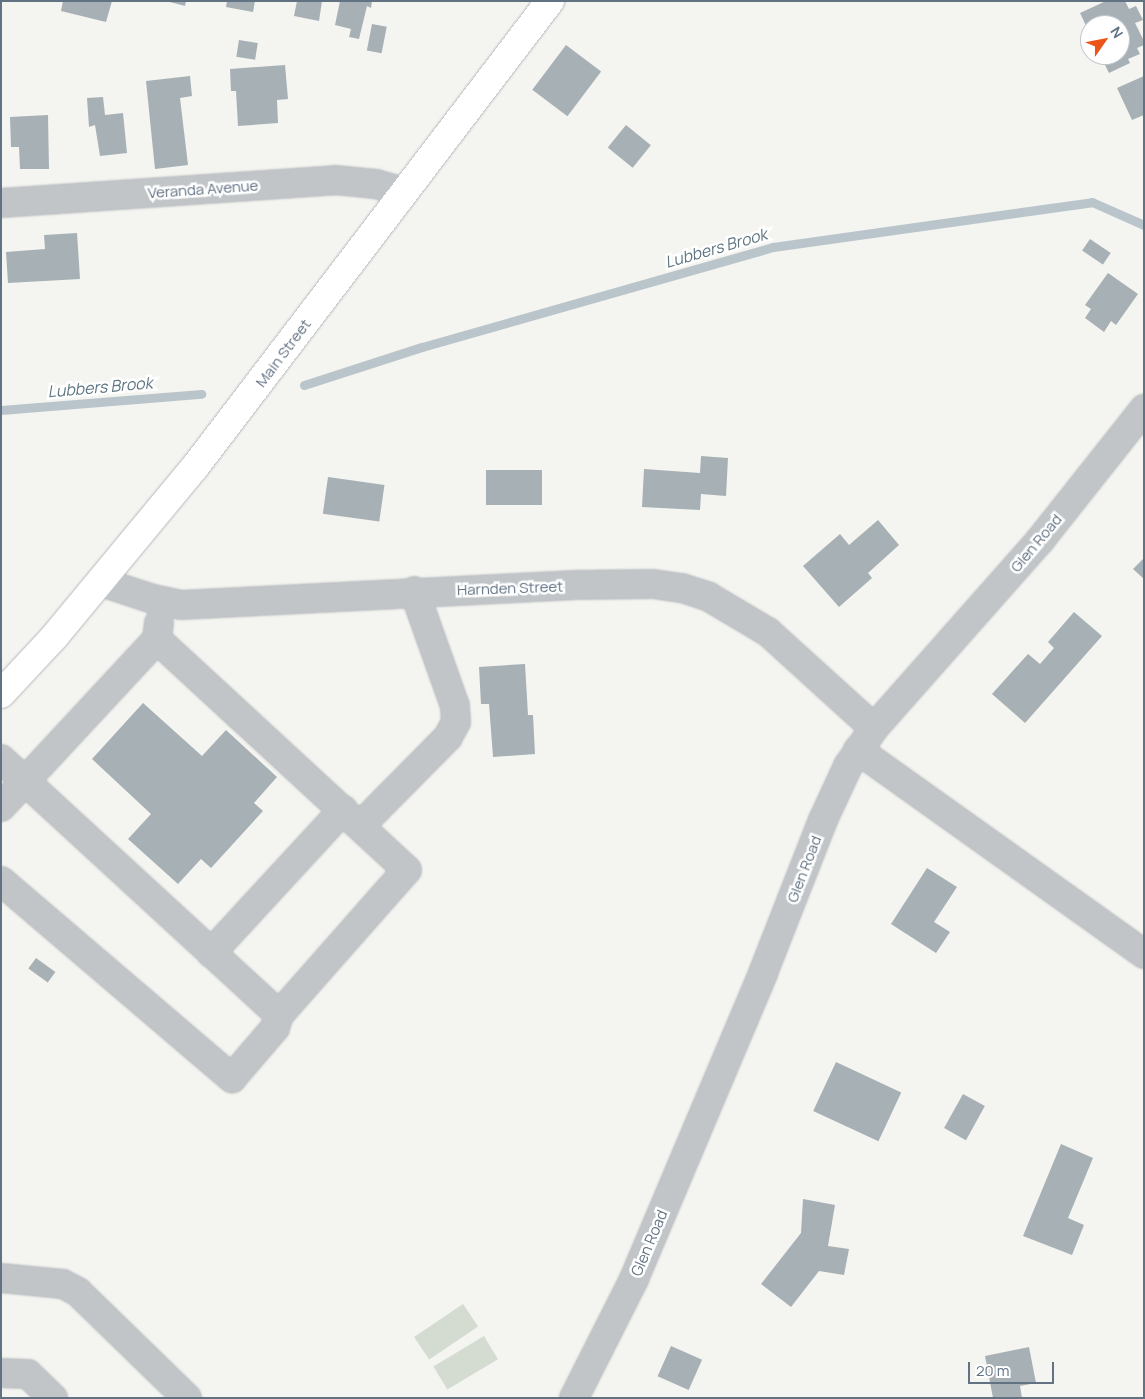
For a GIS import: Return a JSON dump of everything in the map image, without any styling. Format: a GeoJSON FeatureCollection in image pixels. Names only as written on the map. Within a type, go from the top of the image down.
{"type":"FeatureCollection","features":[{"type":"Feature","properties":{"kind":"main road","name":"Main Street"},"geometry":{"type":"LineString","coordinates":[[1,694],[101,582],[269,372],[550,1]]}},
{"type":"Feature","properties":{"kind":"street","name":"Veranda Avenue"},"geometry":{"type":"LineString","coordinates":[[1,204],[335,180],[376,184],[404,192]]}},
{"type":"Feature","properties":{"kind":"street","name":"Glen Road"},"geometry":{"type":"LineString","coordinates":[[574,1398],[634,1279],[763,973],[823,820],[858,750],[874,728],[1041,539],[1144,409]]}},
{"type":"Feature","properties":{"kind":"street","name":"Harnden Street"},"geometry":{"type":"LineString","coordinates":[[101,582],[181,605],[414,591],[653,584],[682,588],[709,597],[768,632],[874,728]]}},
{"type":"Feature","properties":{"kind":"street"},"geometry":{"type":"LineString","coordinates":[[211,953],[351,818],[448,737],[456,722],[455,706],[414,591]]}},
{"type":"Feature","properties":{"kind":"street"},"geometry":{"type":"LineString","coordinates":[[1,807],[157,639],[163,601]]}},
{"type":"Feature","properties":{"kind":"street"},"geometry":{"type":"LineString","coordinates":[[1,881],[232,1078],[275,1028],[279,1015],[407,870],[157,639]]}},
{"type":"Feature","properties":{"kind":"street"},"geometry":{"type":"LineString","coordinates":[[858,750],[1144,954]]}},
{"type":"Feature","properties":{"kind":"street"},"geometry":{"type":"LineString","coordinates":[[1,759],[279,1015]]}},
{"type":"Feature","properties":{"kind":"street"},"geometry":{"type":"LineString","coordinates":[[1,1278],[63,1284],[78,1292],[187,1398]]}},
{"type":"Feature","properties":{"kind":"street"},"geometry":{"type":"LineString","coordinates":[[1,1373],[28,1374],[53,1398]]}},
{"type":"Feature","properties":{"kind":"shaded area"},"geometry":{"type":"Polygon","coordinates":[[[463,1304],[478,1326],[429,1359],[414,1337],[463,1304]]]}},
{"type":"Feature","properties":{"kind":"shaded area"},"geometry":{"type":"Polygon","coordinates":[[[484,1336],[498,1359],[447,1390],[433,1366],[484,1336]]]}},
{"type":"Feature","properties":{"kind":"building"},"geometry":{"type":"Polygon","coordinates":[[[63,1],[112,1],[106,22],[61,11],[63,1]]]}},
{"type":"Feature","properties":{"kind":"building"},"geometry":{"type":"Polygon","coordinates":[[[166,1],[186,1],[185,6],[166,1]]]}},
{"type":"Feature","properties":{"kind":"building"},"geometry":{"type":"Polygon","coordinates":[[[227,1],[255,1],[253,12],[226,7],[227,1]]]}},
{"type":"Feature","properties":{"kind":"building"},"geometry":{"type":"Polygon","coordinates":[[[297,1],[322,1],[319,21],[294,16],[297,1]]]}},
{"type":"Feature","properties":{"kind":"building"},"geometry":{"type":"Polygon","coordinates":[[[340,1],[372,1],[371,8],[367,6],[359,39],[349,37],[351,29],[335,25],[340,1]]]}},
{"type":"Feature","properties":{"kind":"building"},"geometry":{"type":"Polygon","coordinates":[[[1106,1],[1125,1],[1129,9],[1136,6],[1143,20],[1135,23],[1144,41],[1144,45],[1137,48],[1140,54],[1130,58],[1130,15],[1081,15],[1080,13],[1106,1]]]}},
{"type":"Feature","properties":{"kind":"building"},"geometry":{"type":"Polygon","coordinates":[[[372,24],[387,27],[382,53],[367,51],[372,24]]]}},
{"type":"Feature","properties":{"kind":"building"},"geometry":{"type":"Polygon","coordinates":[[[239,40],[258,43],[255,60],[236,57],[239,40]]]}},
{"type":"Feature","properties":{"kind":"building"},"geometry":{"type":"Polygon","coordinates":[[[566,45],[601,71],[567,116],[532,90],[566,45]]]}},
{"type":"Feature","properties":{"kind":"building"},"geometry":{"type":"Polygon","coordinates":[[[285,65],[288,99],[277,100],[278,123],[238,126],[236,91],[231,91],[230,69],[285,65]]]}},
{"type":"Feature","properties":{"kind":"building"},"geometry":{"type":"Polygon","coordinates":[[[1105,65],[1126,65],[1109,73],[1105,65]]]}},
{"type":"Feature","properties":{"kind":"building"},"geometry":{"type":"Polygon","coordinates":[[[190,76],[192,96],[180,98],[188,165],[155,169],[146,81],[190,76]]]}},
{"type":"Feature","properties":{"kind":"building"},"geometry":{"type":"Polygon","coordinates":[[[1144,76],[1144,115],[1132,120],[1117,88],[1144,76]]]}},
{"type":"Feature","properties":{"kind":"building"},"geometry":{"type":"Polygon","coordinates":[[[103,97],[105,115],[123,113],[127,153],[100,156],[95,125],[89,127],[87,98],[103,97]]]}},
{"type":"Feature","properties":{"kind":"building"},"geometry":{"type":"Polygon","coordinates":[[[48,115],[49,169],[20,169],[19,147],[11,147],[10,117],[48,115]]]}},
{"type":"Feature","properties":{"kind":"building"},"geometry":{"type":"Polygon","coordinates":[[[626,125],[651,145],[633,168],[608,148],[626,125]]]}},
{"type":"Feature","properties":{"kind":"building"},"geometry":{"type":"Polygon","coordinates":[[[77,233],[80,279],[8,283],[6,252],[45,249],[44,235],[77,233]]]}},
{"type":"Feature","properties":{"kind":"building"},"geometry":{"type":"Polygon","coordinates":[[[1090,239],[1111,253],[1103,265],[1082,251],[1090,239]]]}},
{"type":"Feature","properties":{"kind":"building"},"geometry":{"type":"Polygon","coordinates":[[[1108,273],[1138,294],[1116,325],[1111,321],[1104,332],[1085,318],[1091,309],[1085,305],[1108,273]]]}},
{"type":"Feature","properties":{"kind":"building"},"geometry":{"type":"Polygon","coordinates":[[[701,456],[728,458],[726,496],[701,494],[700,510],[642,507],[644,469],[700,473],[701,456]]]}},
{"type":"Feature","properties":{"kind":"building"},"geometry":{"type":"Polygon","coordinates":[[[486,470],[542,470],[542,505],[486,505],[486,470]]]}},
{"type":"Feature","properties":{"kind":"building"},"geometry":{"type":"Polygon","coordinates":[[[328,477],[384,485],[379,522],[323,514],[328,477]]]}},
{"type":"Feature","properties":{"kind":"building"},"geometry":{"type":"Polygon","coordinates":[[[878,520],[899,545],[868,573],[872,578],[839,607],[803,566],[840,534],[849,545],[878,520]]]}},
{"type":"Feature","properties":{"kind":"building"},"geometry":{"type":"Polygon","coordinates":[[[1144,558],[1144,579],[1133,569],[1144,558]]]}},
{"type":"Feature","properties":{"kind":"building"},"geometry":{"type":"Polygon","coordinates":[[[1074,612],[1102,636],[1025,723],[992,694],[1028,654],[1040,664],[1054,648],[1048,642],[1074,612]]]}},
{"type":"Feature","properties":{"kind":"building"},"geometry":{"type":"Polygon","coordinates":[[[525,664],[528,715],[533,715],[535,754],[493,757],[489,704],[481,704],[479,667],[525,664]]]}},
{"type":"Feature","properties":{"kind":"building"},"geometry":{"type":"Polygon","coordinates":[[[143,703],[202,756],[226,730],[277,777],[254,803],[263,811],[211,868],[201,859],[178,884],[128,839],[151,814],[92,759],[143,703]]]}},
{"type":"Feature","properties":{"kind":"building"},"geometry":{"type":"Polygon","coordinates":[[[927,868],[957,887],[934,922],[950,932],[936,953],[891,924],[927,868]]]}},
{"type":"Feature","properties":{"kind":"building"},"geometry":{"type":"Polygon","coordinates":[[[36,958],[55,972],[48,983],[28,969],[36,958]]]}},
{"type":"Feature","properties":{"kind":"building"},"geometry":{"type":"Polygon","coordinates":[[[836,1062],[901,1092],[878,1141],[813,1111],[836,1062]]]}},
{"type":"Feature","properties":{"kind":"building"},"geometry":{"type":"Polygon","coordinates":[[[963,1094],[985,1106],[966,1140],[944,1128],[963,1094]]]}},
{"type":"Feature","properties":{"kind":"building"},"geometry":{"type":"Polygon","coordinates":[[[1061,1144],[1093,1158],[1068,1218],[1084,1225],[1072,1255],[1023,1236],[1061,1144]]]}},
{"type":"Feature","properties":{"kind":"building"},"geometry":{"type":"Polygon","coordinates":[[[803,1199],[835,1205],[828,1246],[849,1249],[844,1275],[819,1271],[791,1307],[761,1284],[801,1233],[803,1199]]]}},
{"type":"Feature","properties":{"kind":"building"},"geometry":{"type":"Polygon","coordinates":[[[671,1346],[702,1360],[689,1390],[658,1376],[671,1346]]]}},
{"type":"Feature","properties":{"kind":"building"},"geometry":{"type":"Polygon","coordinates":[[[1029,1347],[1036,1383],[1020,1386],[1022,1398],[993,1398],[985,1356],[1029,1347]]]}},
{"type":"Feature","properties":{"kind":"waterway","name":"Lubbers Brook"},"geometry":{"type":"LineString","coordinates":[[304,385],[422,347],[773,247],[1092,202],[1144,225]]}},
{"type":"Feature","properties":{"kind":"waterway","name":"Lubbers Brook"},"geometry":{"type":"LineString","coordinates":[[1,410],[201,394]]}}]}
